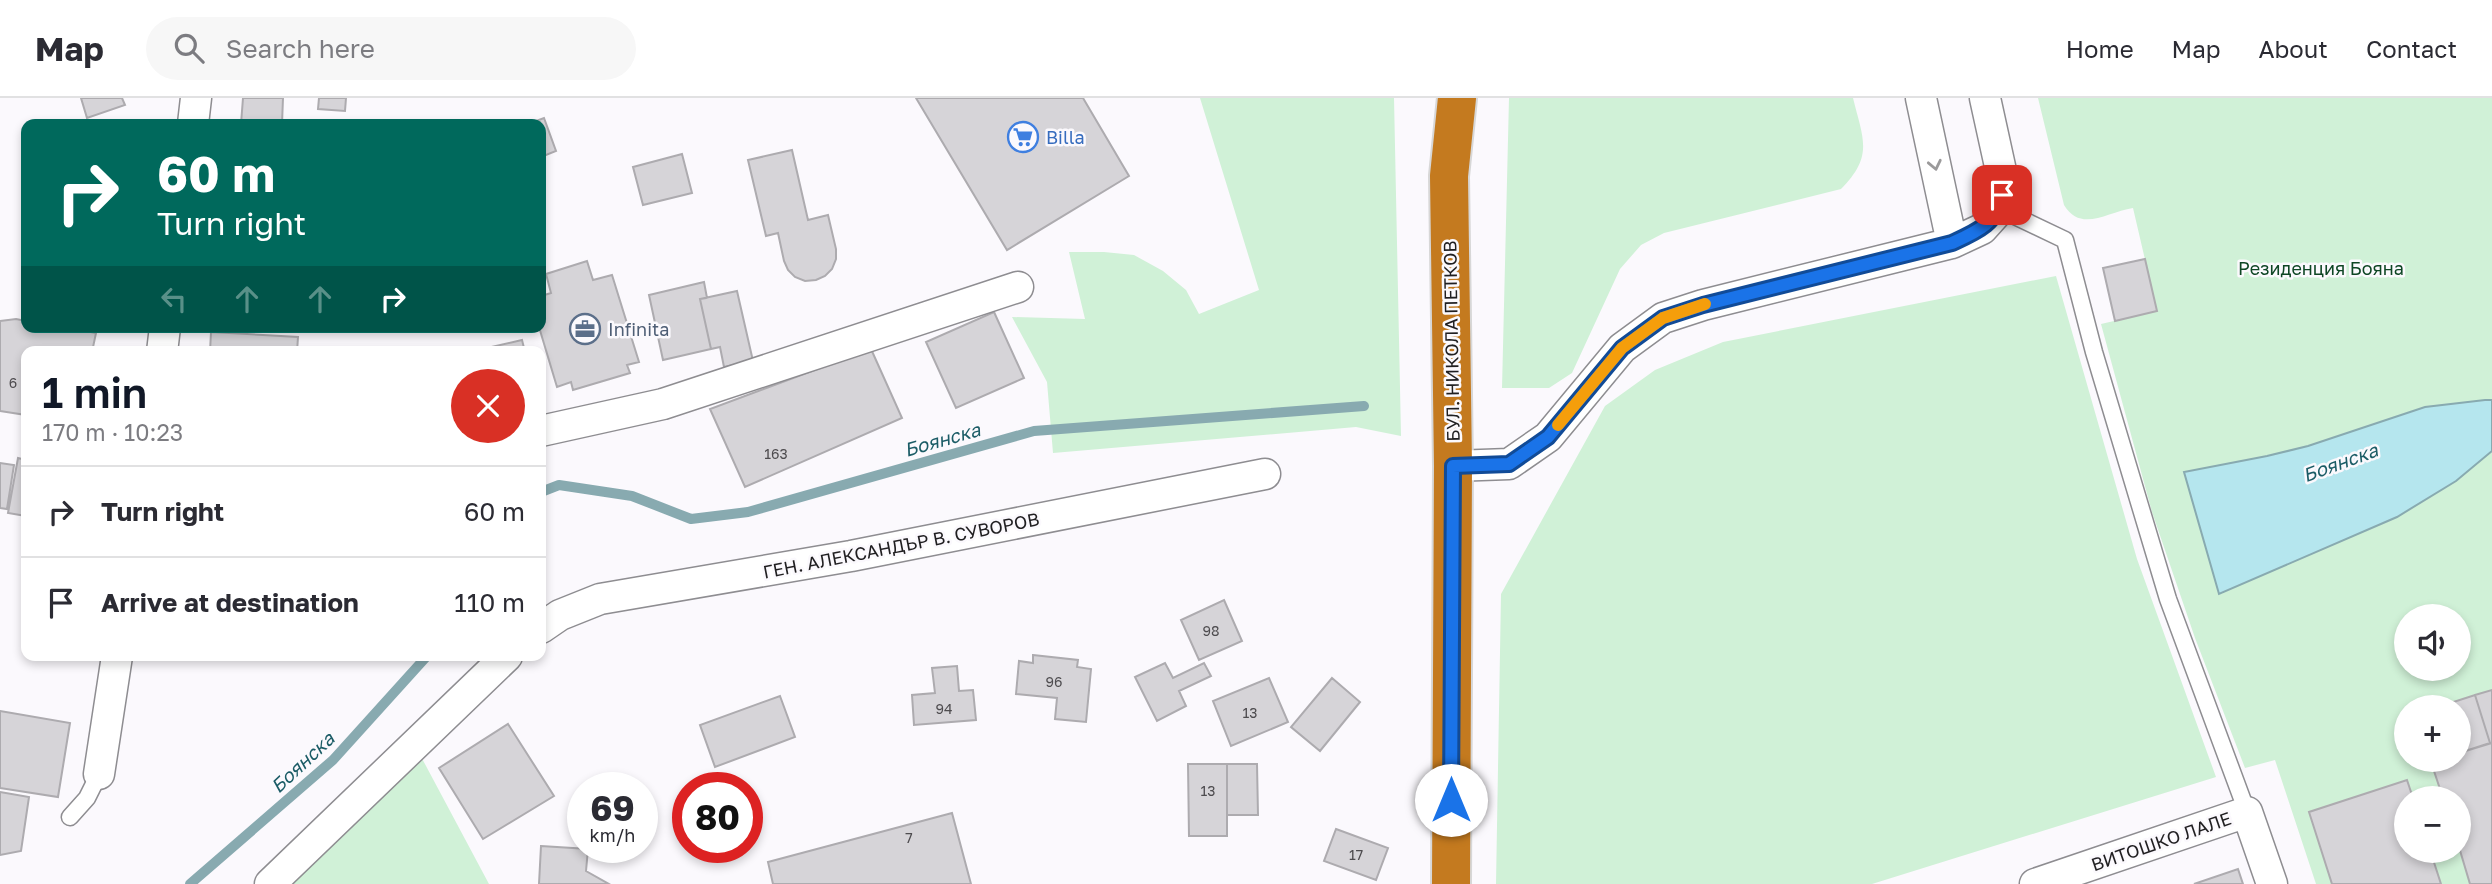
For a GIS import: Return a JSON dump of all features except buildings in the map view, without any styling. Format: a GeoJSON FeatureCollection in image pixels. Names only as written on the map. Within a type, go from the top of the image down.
{"type":"FeatureCollection","features":[{"type":"Feature","properties":{"kind":"highway","name":"БУЛ. НИКОЛА ПЕТКОВ"},"geometry":{"type":"LineString","coordinates":[[1432,98],[1449,176]]}},
{"type":"Feature","properties":{"kind":"highway","name":"БУЛ. НИКОЛА ПЕТКОВ"},"geometry":{"type":"LineString","coordinates":[[1451,884],[1453,466],[1449,176],[1457,98]]}},
{"type":"Feature","properties":{"kind":"street"},"geometry":{"type":"LineString","coordinates":[[194,119],[197,98]]}},
{"type":"Feature","properties":{"kind":"street"},"geometry":{"type":"LineString","coordinates":[[1921,98],[1952,243]]}},
{"type":"Feature","properties":{"kind":"street"},"geometry":{"type":"LineString","coordinates":[[1453,466],[1509,464],[1548,437],[1622,348],[1663,318],[1703,305],[1952,243],[1982,229],[2000,209],[2003,180],[1985,98]]}},
{"type":"Feature","properties":{"kind":"street"},"geometry":{"type":"LineString","coordinates":[[546,430],[663,404],[1018,287]]}},
{"type":"Feature","properties":{"kind":"street","name":"ГЕН. АЛЕКСАНДЪР В. СУВОРОВ"},"geometry":{"type":"LineString","coordinates":[[546,625],[560,615],[600,599],[851,556],[1265,474]]}},
{"type":"Feature","properties":{"kind":"street"},"geometry":{"type":"LineString","coordinates":[[99,774],[116,661]]}},
{"type":"Feature","properties":{"kind":"street"},"geometry":{"type":"LineString","coordinates":[[270,884],[502,661]]}},
{"type":"Feature","properties":{"kind":"street"},"geometry":{"type":"LineString","coordinates":[[2248,812],[2272,884]]}},
{"type":"Feature","properties":{"kind":"street","name":"ВИТОШКО ЛАЛЕ"},"geometry":{"type":"LineString","coordinates":[[2035,884],[2248,812]]}},
{"type":"Feature","properties":{"kind":"lane"},"geometry":{"type":"LineString","coordinates":[[2000,209],[2065,240],[2094,352],[2168,600],[2248,812]]}},
{"type":"Feature","properties":{"kind":"lane"},"geometry":{"type":"LineString","coordinates":[[70,817],[87,798],[99,774]]}},
{"type":"Feature","properties":{"kind":"green space"},"geometry":{"type":"Polygon","coordinates":[[[1200,98],[1394,98],[1401,436],[1356,427],[1053,453],[1047,382],[1012,317],[1085,319],[1069,252],[1134,255],[1163,271],[1186,290],[1199,314],[1259,290],[1200,98]]]}},
{"type":"Feature","properties":{"kind":"green space"},"geometry":{"type":"Polygon","coordinates":[[[1509,98],[1853,98],[1862,136],[1862,157],[1858,167],[1841,189],[1664,233],[1641,245],[1620,269],[1572,373],[1549,388],[1502,388],[1509,98]]]}},
{"type":"Feature","properties":{"kind":"green space","name":"Резиденция Бояна"},"geometry":{"type":"Polygon","coordinates":[[[2038,98],[2492,98],[2492,884],[2316,884],[2275,760],[2245,768],[2195,638],[2152,512],[2101,324],[2157,311],[2133,208],[2086,219],[2071,213],[2064,205],[2038,98]]]}},
{"type":"Feature","properties":{"kind":"green space"},"geometry":{"type":"Polygon","coordinates":[[[2056,276],[2137,559],[2216,777],[1872,884],[1496,884],[1501,594],[1605,406],[1655,370],[1723,342],[2056,276]]]}},
{"type":"Feature","properties":{"kind":"green space"},"geometry":{"type":"Polygon","coordinates":[[[418,751],[489,884],[279,884],[418,751]]]}},
{"type":"Feature","properties":{"kind":"water"},"geometry":{"type":"Polygon","coordinates":[[[2492,400],[2492,451],[2456,481],[2397,517],[2219,594],[2184,472],[2308,446],[2425,407],[2492,400]]]}},
{"type":"Feature","properties":{"kind":"waterway","name":"Боянска"},"geometry":{"type":"LineString","coordinates":[[546,490],[559,485],[632,496],[691,519],[748,512],[1034,431],[1364,406]]}},
{"type":"Feature","properties":{"kind":"waterway","name":"Боянска"},"geometry":{"type":"LineString","coordinates":[[190,884],[333,760],[422,661]]}},
{"type":"Feature","properties":{"kind":"slow traffic"},"geometry":{"type":"LineString","coordinates":[[1558,425],[1622,348],[1663,318],[1705,304]]}},
{"type":"Feature","properties":{"kind":"place","name":"Billa"},"geometry":{"type":"Point","coordinates":[1023,137]}},
{"type":"Feature","properties":{"kind":"place","name":"Infinita"},"geometry":{"type":"Point","coordinates":[585,329]}},
{"type":"Feature","properties":{"kind":"route"},"geometry":{"type":"LineString","coordinates":[[1451,800],[1453,466],[1509,464],[1548,437],[1622,348],[1663,318],[1703,305],[1952,243],[1982,229],[2000,209],[2002,195]]}}]}
